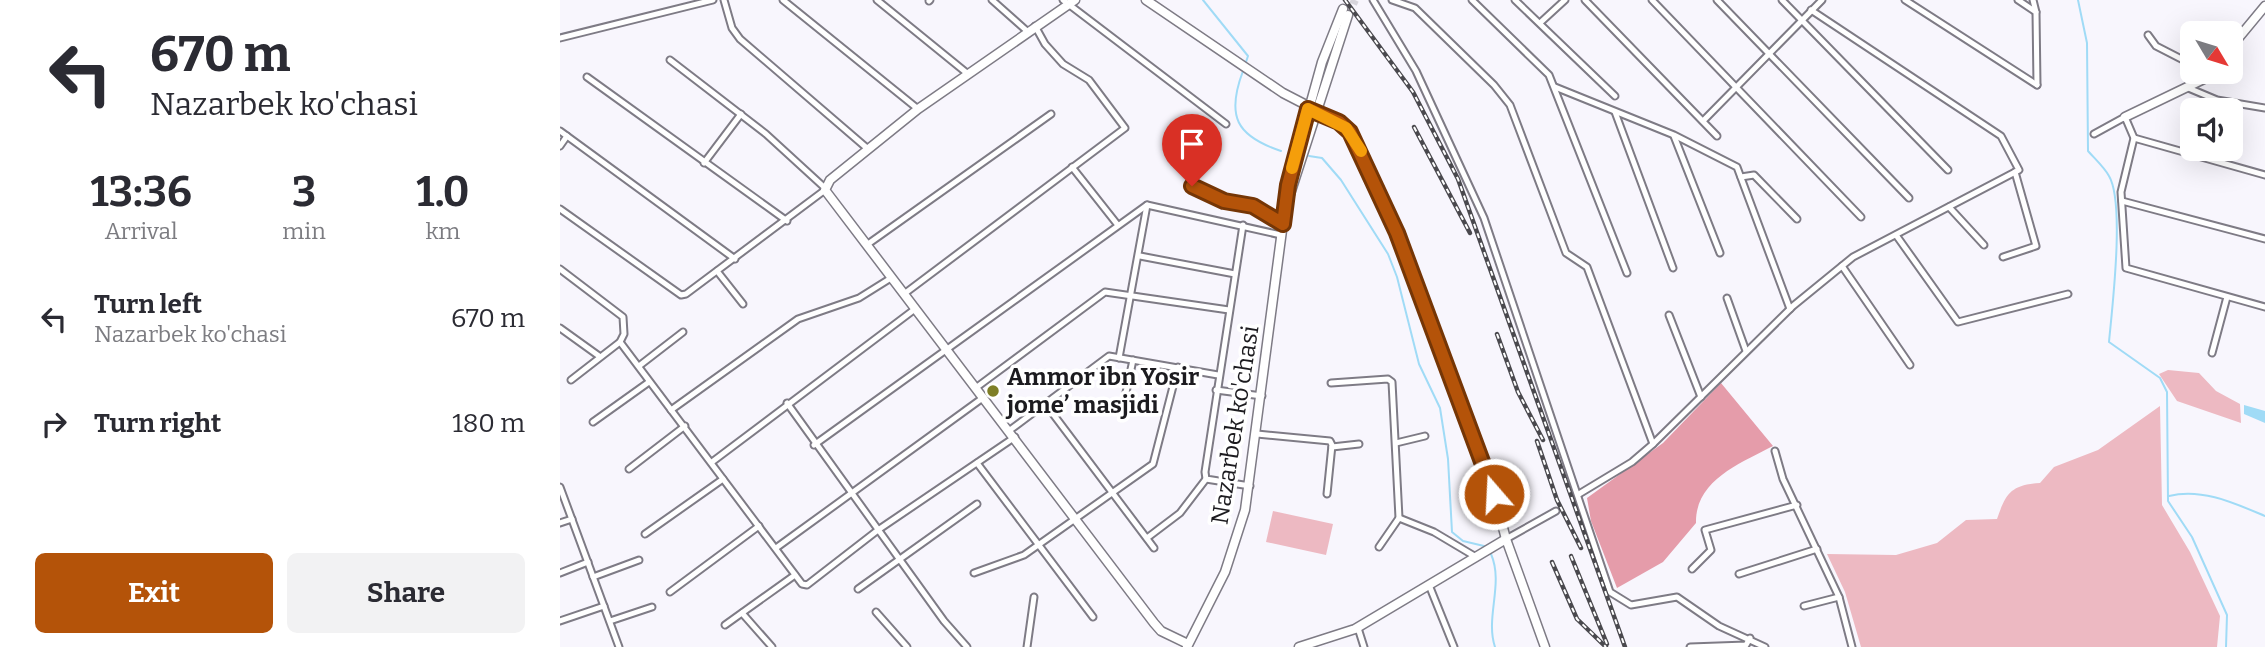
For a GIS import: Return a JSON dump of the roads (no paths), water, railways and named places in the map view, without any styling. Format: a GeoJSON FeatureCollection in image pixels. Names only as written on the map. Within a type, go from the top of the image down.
{"type":"FeatureCollection","features":[{"type":"Feature","properties":{"kind":"main road"},"geometry":{"type":"LineString","coordinates":[[1146,0],[1249,71],[1346,128],[1361,149],[1397,233],[1459,403],[1489,475],[1507,539],[1545,647]]}},
{"type":"Feature","properties":{"kind":"main road"},"geometry":{"type":"LineString","coordinates":[[1069,2],[918,109],[868,149],[825,189],[1154,624],[1187,646]]}},
{"type":"Feature","properties":{"kind":"main road"},"geometry":{"type":"LineString","coordinates":[[2244,31],[2265,6]]}},
{"type":"Feature","properties":{"kind":"main road","name":"Nazarbek ko'chasi"},"geometry":{"type":"LineString","coordinates":[[1187,646],[1229,560],[1250,486],[1288,185],[1312,110],[1331,37],[1345,12]]}},
{"type":"Feature","properties":{"kind":"main road"},"geometry":{"type":"LineString","coordinates":[[2125,117],[2191,84]]}},
{"type":"Feature","properties":{"kind":"main road"},"geometry":{"type":"LineString","coordinates":[[1299,647],[1358,628],[1507,539]]}},
{"type":"Feature","properties":{"kind":"street"},"geometry":{"type":"LineString","coordinates":[[560,38],[713,0]]}},
{"type":"Feature","properties":{"kind":"street"},"geometry":{"type":"LineString","coordinates":[[724,0],[732,29],[740,39],[868,149]]}},
{"type":"Feature","properties":{"kind":"street"},"geometry":{"type":"LineString","coordinates":[[783,0],[918,109]]}},
{"type":"Feature","properties":{"kind":"street"},"geometry":{"type":"LineString","coordinates":[[877,0],[968,74]]}},
{"type":"Feature","properties":{"kind":"street"},"geometry":{"type":"LineString","coordinates":[[904,294],[1125,128],[1089,80],[1063,64],[1031,29],[992,0]]}},
{"type":"Feature","properties":{"kind":"street"},"geometry":{"type":"LineString","coordinates":[[1373,0],[1416,71],[1467,177],[1579,494],[1610,592],[1631,605],[1676,597],[1719,626],[1751,638],[1765,647]]}},
{"type":"Feature","properties":{"kind":"street"},"geometry":{"type":"LineString","coordinates":[[1392,0],[1415,8],[1494,85],[1510,105],[1566,253],[1587,268],[1653,444]]}},
{"type":"Feature","properties":{"kind":"street"},"geometry":{"type":"LineString","coordinates":[[1472,0],[1549,75],[1627,273]]}},
{"type":"Feature","properties":{"kind":"street"},"geometry":{"type":"LineString","coordinates":[[1516,0],[1615,96]]}},
{"type":"Feature","properties":{"kind":"street"},"geometry":{"type":"LineString","coordinates":[[1541,22],[1564,0]]}},
{"type":"Feature","properties":{"kind":"street"},"geometry":{"type":"LineString","coordinates":[[1585,0],[1717,135]]}},
{"type":"Feature","properties":{"kind":"street"},"geometry":{"type":"LineString","coordinates":[[1652,0],[1861,217]]}},
{"type":"Feature","properties":{"kind":"street"},"geometry":{"type":"LineString","coordinates":[[1717,0],[1909,198]]}},
{"type":"Feature","properties":{"kind":"street"},"geometry":{"type":"LineString","coordinates":[[1782,0],[1948,170]]}},
{"type":"Feature","properties":{"kind":"street"},"geometry":{"type":"LineString","coordinates":[[1703,121],[1822,0]]}},
{"type":"Feature","properties":{"kind":"street"},"geometry":{"type":"LineString","coordinates":[[1905,0],[2037,85],[2036,12],[2033,0]]}},
{"type":"Feature","properties":{"kind":"street"},"geometry":{"type":"LineString","coordinates":[[2018,0],[2036,12]]}},
{"type":"Feature","properties":{"kind":"street"},"geometry":{"type":"LineString","coordinates":[[1069,2],[1226,124]]}},
{"type":"Feature","properties":{"kind":"street"},"geometry":{"type":"LineString","coordinates":[[1579,494],[1632,461],[1653,444],[1790,309],[1842,266],[2019,170],[2001,136],[1811,10]]}},
{"type":"Feature","properties":{"kind":"street"},"geometry":{"type":"LineString","coordinates":[[2148,35],[2156,46],[2180,58]]}},
{"type":"Feature","properties":{"kind":"street"},"geometry":{"type":"LineString","coordinates":[[560,208],[676,293],[686,294],[787,221],[825,189],[741,114],[670,60]]}},
{"type":"Feature","properties":{"kind":"street"},"geometry":{"type":"LineString","coordinates":[[587,77],[787,221]]}},
{"type":"Feature","properties":{"kind":"street"},"geometry":{"type":"LineString","coordinates":[[1555,87],[1674,135],[1737,167],[1790,309]]}},
{"type":"Feature","properties":{"kind":"street"},"geometry":{"type":"LineString","coordinates":[[2186,87],[2217,100],[2265,107]]}},
{"type":"Feature","properties":{"kind":"street"},"geometry":{"type":"LineString","coordinates":[[1615,112],[1673,268]]}},
{"type":"Feature","properties":{"kind":"street"},"geometry":{"type":"LineString","coordinates":[[704,163],[741,114]]}},
{"type":"Feature","properties":{"kind":"street"},"geometry":{"type":"LineString","coordinates":[[869,244],[1051,114]]}},
{"type":"Feature","properties":{"kind":"street"},"geometry":{"type":"LineString","coordinates":[[2094,134],[2125,117],[2134,138],[2121,192],[2126,268],[2265,307]]}},
{"type":"Feature","properties":{"kind":"street"},"geometry":{"type":"LineString","coordinates":[[560,131],[735,259]]}},
{"type":"Feature","properties":{"kind":"street"},"geometry":{"type":"LineString","coordinates":[[1674,135],[1720,253]]}},
{"type":"Feature","properties":{"kind":"street"},"geometry":{"type":"LineString","coordinates":[[560,146],[567,136]]}},
{"type":"Feature","properties":{"kind":"street"},"geometry":{"type":"LineString","coordinates":[[2134,138],[2265,175]]}},
{"type":"Feature","properties":{"kind":"street"},"geometry":{"type":"LineString","coordinates":[[1072,167],[1117,224]]}},
{"type":"Feature","properties":{"kind":"street"},"geometry":{"type":"LineString","coordinates":[[2003,257],[2036,246],[2015,172]]}},
{"type":"Feature","properties":{"kind":"street"},"geometry":{"type":"LineString","coordinates":[[1741,177],[1754,175],[1797,219]]}},
{"type":"Feature","properties":{"kind":"street"},"geometry":{"type":"LineString","coordinates":[[1192,186],[1224,201],[1253,206],[1283,224]]}},
{"type":"Feature","properties":{"kind":"street"},"geometry":{"type":"LineString","coordinates":[[2122,201],[2265,239]]}},
{"type":"Feature","properties":{"kind":"street"},"geometry":{"type":"LineString","coordinates":[[1119,358],[1140,256],[1147,205]]}},
{"type":"Feature","properties":{"kind":"street"},"geometry":{"type":"LineString","coordinates":[[814,444],[1147,205],[1281,235]]}},
{"type":"Feature","properties":{"kind":"street"},"geometry":{"type":"LineString","coordinates":[[1949,207],[1983,245]]}},
{"type":"Feature","properties":{"kind":"street"},"geometry":{"type":"LineString","coordinates":[[1147,538],[1180,513],[1206,478],[1218,375],[1243,225]]}},
{"type":"Feature","properties":{"kind":"street"},"geometry":{"type":"LineString","coordinates":[[1896,235],[1958,322],[2068,294]]}},
{"type":"Feature","properties":{"kind":"street"},"geometry":{"type":"LineString","coordinates":[[1140,256],[1235,274]]}},
{"type":"Feature","properties":{"kind":"street"},"geometry":{"type":"LineString","coordinates":[[1842,266],[1909,365]]}},
{"type":"Feature","properties":{"kind":"street"},"geometry":{"type":"LineString","coordinates":[[560,269],[623,317],[624,334],[620,342],[571,380]]}},
{"type":"Feature","properties":{"kind":"street"},"geometry":{"type":"LineString","coordinates":[[717,271],[743,304]]}},
{"type":"Feature","properties":{"kind":"street"},"geometry":{"type":"LineString","coordinates":[[671,410],[798,319],[859,298],[891,278]]}},
{"type":"Feature","properties":{"kind":"street"},"geometry":{"type":"LineString","coordinates":[[977,387],[1105,292],[1229,310]]}},
{"type":"Feature","properties":{"kind":"street"},"geometry":{"type":"LineString","coordinates":[[2212,353],[2227,297]]}},
{"type":"Feature","properties":{"kind":"street"},"geometry":{"type":"LineString","coordinates":[[1727,298],[1746,351]]}},
{"type":"Feature","properties":{"kind":"street"},"geometry":{"type":"LineString","coordinates":[[712,462],[915,309]]}},
{"type":"Feature","properties":{"kind":"street"},"geometry":{"type":"LineString","coordinates":[[1669,314],[1700,397]]}},
{"type":"Feature","properties":{"kind":"street"},"geometry":{"type":"LineString","coordinates":[[560,328],[599,356]]}},
{"type":"Feature","properties":{"kind":"street"},"geometry":{"type":"LineString","coordinates":[[639,366],[683,332]]}},
{"type":"Feature","properties":{"kind":"street"},"geometry":{"type":"LineString","coordinates":[[620,342],[802,584],[807,584],[878,530],[978,463],[1044,402],[1109,356],[1218,375]]}},
{"type":"Feature","properties":{"kind":"street"},"geometry":{"type":"LineString","coordinates":[[1122,411],[1133,360]]}},
{"type":"Feature","properties":{"kind":"street"},"geometry":{"type":"LineString","coordinates":[[974,573],[1024,555],[1111,491],[1153,464],[1178,367]]}},
{"type":"Feature","properties":{"kind":"street"},"geometry":{"type":"LineString","coordinates":[[1331,383],[1391,380],[1399,518],[1379,547]]}},
{"type":"Feature","properties":{"kind":"street"},"geometry":{"type":"LineString","coordinates":[[593,422],[649,382]]}},
{"type":"Feature","properties":{"kind":"street"},"geometry":{"type":"LineString","coordinates":[[1216,390],[1262,396]]}},
{"type":"Feature","properties":{"kind":"street"},"geometry":{"type":"LineString","coordinates":[[776,548],[984,397]]}},
{"type":"Feature","properties":{"kind":"street"},"geometry":{"type":"LineString","coordinates":[[1044,402],[1154,548]]}},
{"type":"Feature","properties":{"kind":"street"},"geometry":{"type":"LineString","coordinates":[[787,403],[814,444],[967,647]]}},
{"type":"Feature","properties":{"kind":"street"},"geometry":{"type":"LineString","coordinates":[[629,469],[685,426]]}},
{"type":"Feature","properties":{"kind":"street"},"geometry":{"type":"LineString","coordinates":[[1257,435],[1330,441],[1332,447],[1327,494]]}},
{"type":"Feature","properties":{"kind":"street"},"geometry":{"type":"LineString","coordinates":[[1396,443],[1425,436]]}},
{"type":"Feature","properties":{"kind":"street"},"geometry":{"type":"LineString","coordinates":[[1332,447],[1359,444]]}},
{"type":"Feature","properties":{"kind":"street"},"geometry":{"type":"LineString","coordinates":[[1775,451],[1783,479],[1839,597],[1852,647]]}},
{"type":"Feature","properties":{"kind":"street"},"geometry":{"type":"LineString","coordinates":[[978,463],[1093,617]]}},
{"type":"Feature","properties":{"kind":"street"},"geometry":{"type":"LineString","coordinates":[[1206,478],[1250,486]]}},
{"type":"Feature","properties":{"kind":"street"},"geometry":{"type":"LineString","coordinates":[[645,534],[723,479]]}},
{"type":"Feature","properties":{"kind":"street"},"geometry":{"type":"LineString","coordinates":[[560,487],[620,647]]}},
{"type":"Feature","properties":{"kind":"street"},"geometry":{"type":"LineString","coordinates":[[859,589],[977,504]]}},
{"type":"Feature","properties":{"kind":"street"},"geometry":{"type":"LineString","coordinates":[[1692,569],[1711,550],[1705,530],[1797,505]]}},
{"type":"Feature","properties":{"kind":"street"},"geometry":{"type":"LineString","coordinates":[[1507,539],[1556,511]]}},
{"type":"Feature","properties":{"kind":"street"},"geometry":{"type":"LineString","coordinates":[[1399,518],[1434,532],[1476,557]]}},
{"type":"Feature","properties":{"kind":"street"},"geometry":{"type":"LineString","coordinates":[[560,523],[572,519]]}},
{"type":"Feature","properties":{"kind":"street"},"geometry":{"type":"LineString","coordinates":[[670,592],[759,526]]}},
{"type":"Feature","properties":{"kind":"street"},"geometry":{"type":"LineString","coordinates":[[1739,574],[1817,549]]}},
{"type":"Feature","properties":{"kind":"street"},"geometry":{"type":"LineString","coordinates":[[593,577],[639,560]]}},
{"type":"Feature","properties":{"kind":"street"},"geometry":{"type":"LineString","coordinates":[[560,573],[588,562]]}},
{"type":"Feature","properties":{"kind":"street"},"geometry":{"type":"LineString","coordinates":[[724,625],[795,575]]}},
{"type":"Feature","properties":{"kind":"street"},"geometry":{"type":"LineString","coordinates":[[1429,585],[1454,647]]}},
{"type":"Feature","properties":{"kind":"street"},"geometry":{"type":"LineString","coordinates":[[1027,647],[1034,597]]}},
{"type":"Feature","properties":{"kind":"street"},"geometry":{"type":"LineString","coordinates":[[1804,606],[1839,597]]}},
{"type":"Feature","properties":{"kind":"street"},"geometry":{"type":"LineString","coordinates":[[560,621],[604,606]]}},
{"type":"Feature","properties":{"kind":"street"},"geometry":{"type":"LineString","coordinates":[[610,621],[652,607]]}},
{"type":"Feature","properties":{"kind":"street"},"geometry":{"type":"LineString","coordinates":[[876,612],[907,647]]}},
{"type":"Feature","properties":{"kind":"street"},"geometry":{"type":"LineString","coordinates":[[742,613],[772,647]]}},
{"type":"Feature","properties":{"kind":"street"},"geometry":{"type":"LineString","coordinates":[[1358,628],[1364,647]]}},
{"type":"Feature","properties":{"kind":"street"},"geometry":{"type":"LineString","coordinates":[[1690,647],[1746,645],[1751,638]]}},
{"type":"Feature","properties":{"kind":"water"},"geometry":{"type":"Polygon","coordinates":[[[2244,405],[2265,411],[2265,423],[2244,414],[2244,405]]]}},
{"type":"Feature","properties":{"kind":"waterway"},"geometry":{"type":"LineString","coordinates":[[1203,0],[1248,56],[1246,62]]}},
{"type":"Feature","properties":{"kind":"waterway"},"geometry":{"type":"LineString","coordinates":[[2078,0],[2087,43],[2088,151],[2109,176],[2116,209],[2115,282],[2109,342],[2160,378],[2167,392],[2168,501],[2192,537],[2227,615],[2226,647]]}},
{"type":"Feature","properties":{"kind":"waterway"},"geometry":{"type":"LineString","coordinates":[[1243,71],[1235,100],[1239,122],[1254,138],[1281,151]]}},
{"type":"Feature","properties":{"kind":"waterway"},"geometry":{"type":"LineString","coordinates":[[1309,156],[1322,158],[1341,180],[1388,254],[1397,277],[1419,364],[1440,408],[1448,459],[1452,532],[1463,541],[1484,546]]}},
{"type":"Feature","properties":{"kind":"waterway"},"geometry":{"type":"LineString","coordinates":[[2169,496],[2206,495],[2265,516]]}},
{"type":"Feature","properties":{"kind":"waterway"},"geometry":{"type":"LineString","coordinates":[[1491,554],[1496,577],[1492,624],[1495,647]]}},
{"type":"Feature","properties":{"kind":"tunnel"},"geometry":{"type":"LineString","coordinates":[[1348,15],[1355,0]]}},
{"type":"Feature","properties":{"kind":"railway"},"geometry":{"type":"LineString","coordinates":[[1345,0],[1413,92],[1458,179],[1625,647]]}},
{"type":"Feature","properties":{"kind":"railway"},"geometry":{"type":"LineString","coordinates":[[1414,127],[1470,233]]}},
{"type":"Feature","properties":{"kind":"railway"},"geometry":{"type":"LineString","coordinates":[[1497,334],[1518,392],[1543,440]]}},
{"type":"Feature","properties":{"kind":"railway"},"geometry":{"type":"LineString","coordinates":[[1537,441],[1557,500],[1581,548]]}},
{"type":"Feature","properties":{"kind":"railway"},"geometry":{"type":"LineString","coordinates":[[1571,556],[1607,644]]}},
{"type":"Feature","properties":{"kind":"railway"},"geometry":{"type":"LineString","coordinates":[[1552,562],[1577,619],[1606,647]]}},
{"type":"Feature","properties":{"kind":"place","name":"Ammor ibn Yosir jome’ masjidi"},"geometry":{"type":"Point","coordinates":[993,391]}}]}
